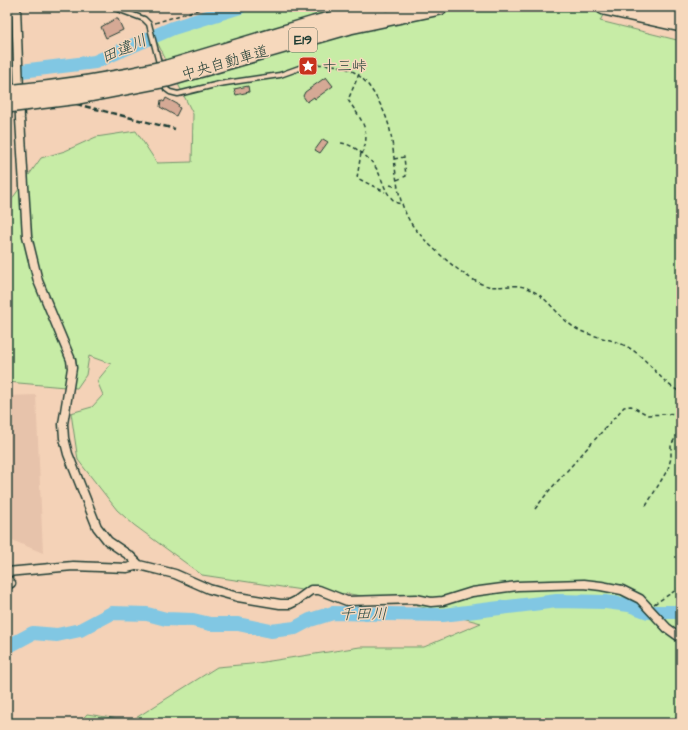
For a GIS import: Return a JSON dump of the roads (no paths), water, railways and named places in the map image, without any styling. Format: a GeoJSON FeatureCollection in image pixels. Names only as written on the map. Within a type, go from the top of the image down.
{"type":"FeatureCollection","features":[{"type":"Feature","properties":{"kind":"highway","name":"中央自動車道"},"geometry":{"type":"LineString","coordinates":[[7,92],[42,89],[136,75],[167,73],[314,24],[378,7]]}},
{"type":"Feature","properties":{"kind":"highway","name":"中央自動車道"},"geometry":{"type":"LineString","coordinates":[[7,105],[80,96],[350,26],[440,7]]}},
{"type":"Feature","properties":{"kind":"highway"},"geometry":{"type":"LineString","coordinates":[[604,7],[681,24]]}},
{"type":"Feature","properties":{"kind":"highway"},"geometry":{"type":"LineString","coordinates":[[663,7],[681,12]]}},
{"type":"Feature","properties":{"kind":"highway"},"geometry":{"type":"LineString","coordinates":[[13,84],[35,83],[42,89]]}},
{"type":"Feature","properties":{"kind":"street"},"geometry":{"type":"LineString","coordinates":[[16,7],[18,64],[13,84],[24,217],[38,281],[71,360],[72,368],[63,424],[66,447],[97,527],[108,541],[130,556],[139,565]]}},
{"type":"Feature","properties":{"kind":"street"},"geometry":{"type":"LineString","coordinates":[[7,572],[73,566],[126,568],[139,565],[175,574],[209,589],[238,597],[280,604],[290,604],[311,590],[319,590],[347,601],[416,599],[431,602],[443,601],[482,590],[517,586],[584,584],[622,590],[640,599],[667,628],[681,638]]}},
{"type":"Feature","properties":{"kind":"street"},"geometry":{"type":"LineString","coordinates":[[7,580],[11,582],[7,585]]}},
{"type":"Feature","properties":{"kind":"lane"},"geometry":{"type":"LineString","coordinates":[[112,7],[144,19],[150,26],[166,89],[173,94],[256,78],[280,75],[305,66]]}},
{"type":"Feature","properties":{"kind":"waterway","name":"田違川"},"geometry":{"type":"LineString","coordinates":[[7,80],[13,72],[95,62],[173,28],[240,7]]}},
{"type":"Feature","properties":{"kind":"waterway","name":"千田川"},"geometry":{"type":"LineString","coordinates":[[7,647],[33,633],[57,635],[80,630],[112,613],[147,614],[166,619],[193,620],[210,624],[238,624],[271,631],[295,628],[310,620],[333,613],[443,615],[557,601],[606,602],[629,605],[648,612],[681,612]]}},
{"type":"Feature","properties":{"kind":"railway"},"geometry":{"type":"LineString","coordinates":[[7,84],[84,106],[175,129]]}},
{"type":"Feature","properties":{"kind":"place","name":"十三峠"},"geometry":{"type":"Point","coordinates":[308,66]}}]}
